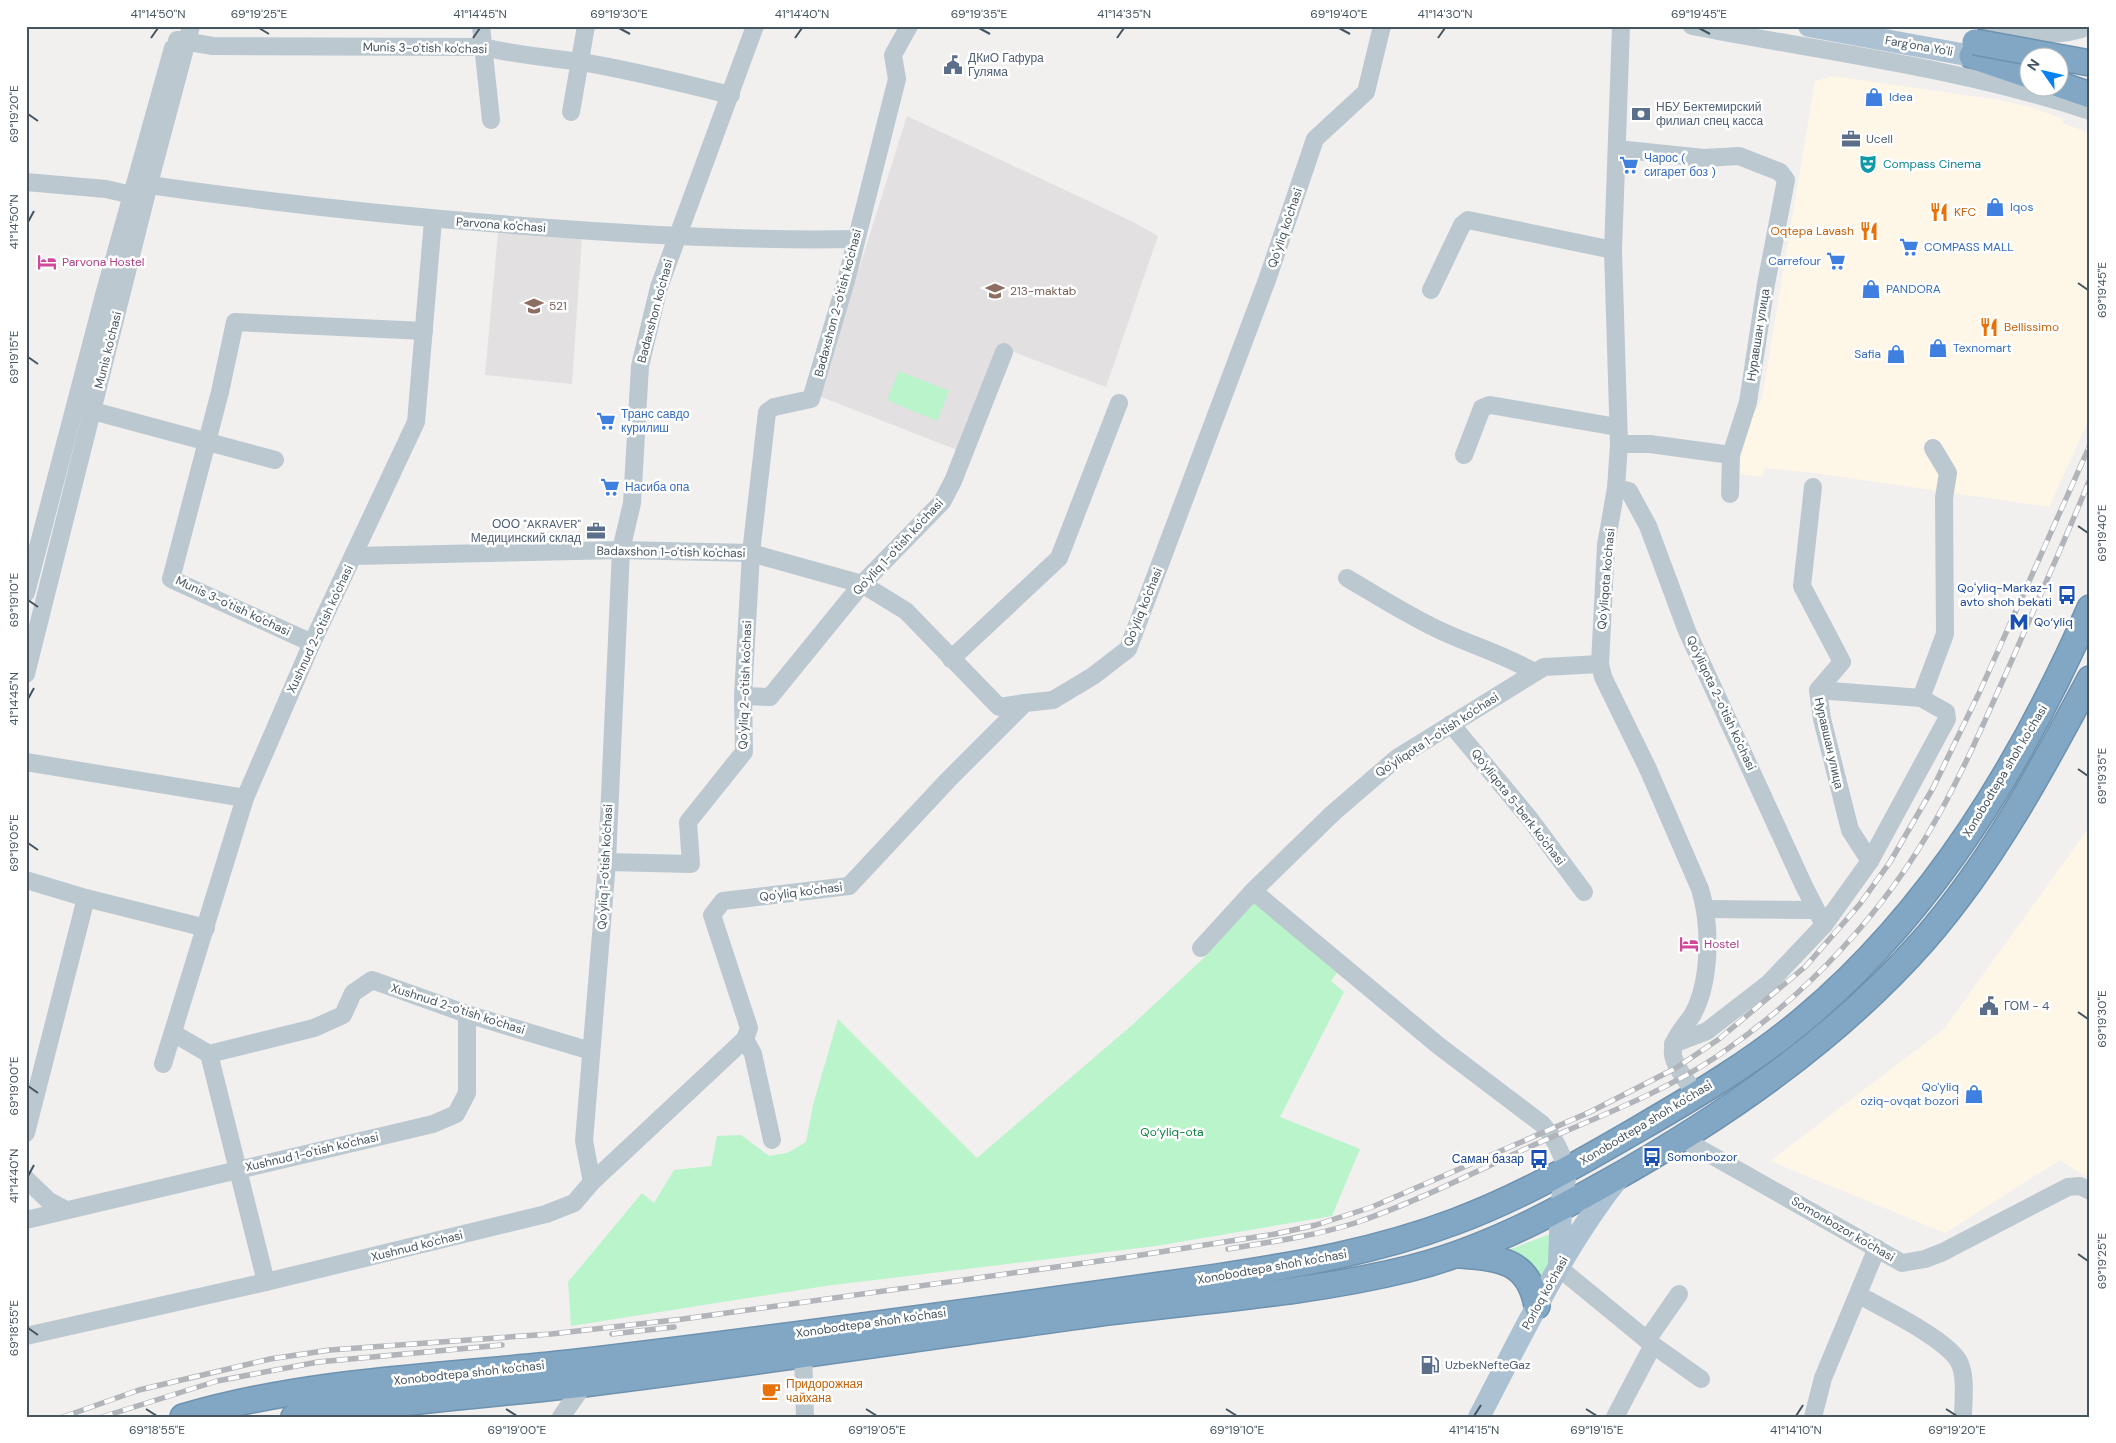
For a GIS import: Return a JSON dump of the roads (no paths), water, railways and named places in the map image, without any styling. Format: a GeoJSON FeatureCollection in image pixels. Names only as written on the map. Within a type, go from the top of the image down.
{"type":"FeatureCollection","features":[{"type":"Feature","properties":{"kind":"highway"},"geometry":{"type":"LineString","coordinates":[[1977,41],[2018,72]]}},
{"type":"Feature","properties":{"kind":"highway"},"geometry":{"type":"LineString","coordinates":[[1977,41],[2032,47],[2090,46]]}},
{"type":"Feature","properties":{"kind":"highway","name":"Farg'ona Yo'li"},"geometry":{"type":"LineString","coordinates":[[1977,41],[2090,63]]}},
{"type":"Feature","properties":{"kind":"highway","name":"Farg'ona Yo'li"},"geometry":{"type":"LineString","coordinates":[[1977,41],[2018,61]]}},
{"type":"Feature","properties":{"kind":"highway"},"geometry":{"type":"LineString","coordinates":[[2068,74],[2090,78]]}},
{"type":"Feature","properties":{"kind":"highway"},"geometry":{"type":"LineString","coordinates":[[2068,87],[2090,95]]}},
{"type":"Feature","properties":{"kind":"highway","name":"Xonobodtepa shoh ko'chasi"},"geometry":{"type":"LineString","coordinates":[[294,1417],[586,1383],[802,1344],[1318,1260],[1408,1238],[1501,1203],[1566,1170],[1696,1095],[1763,1051],[1804,1020],[1880,947],[1920,900],[1961,844],[2009,769],[2053,689],[2090,608]]}},
{"type":"Feature","properties":{"kind":"highway"},"geometry":{"type":"LineString","coordinates":[[2053,689],[2090,626]]}},
{"type":"Feature","properties":{"kind":"highway","name":"Xonobodtepa shoh ko'chasi"},"geometry":{"type":"LineString","coordinates":[[183,1417],[235,1402],[305,1390],[578,1362],[802,1344],[1249,1296],[1344,1282],[1409,1269],[1455,1255],[1561,1208],[1621,1175],[1681,1138],[1737,1102],[1821,1039],[1876,990],[1926,937],[1990,853],[2036,776],[2090,679]]}},
{"type":"Feature","properties":{"kind":"highway"},"geometry":{"type":"LineString","coordinates":[[1455,1255],[1488,1258],[1514,1266],[1528,1279],[1535,1292],[1537,1306]]}},
{"type":"Feature","properties":{"kind":"main road","name":"Farg'ona Yo'li"},"geometry":{"type":"LineString","coordinates":[[1809,26],[1977,41]]}},
{"type":"Feature","properties":{"kind":"main road","name":"Farg'ona Yo'li"},"geometry":{"type":"LineString","coordinates":[[1887,26],[1977,41]]}},
{"type":"Feature","properties":{"kind":"main road"},"geometry":{"type":"LineString","coordinates":[[1558,1267],[1561,1238],[1561,1208],[1566,1170]]}},
{"type":"Feature","properties":{"kind":"main road","name":"Porloq ko'chasi"},"geometry":{"type":"LineString","coordinates":[[1479,1417],[1558,1267],[1596,1207],[1621,1175]]}},
{"type":"Feature","properties":{"kind":"street","name":"Munis ko'chasi"},"geometry":{"type":"LineString","coordinates":[[26,593],[132,195],[180,36],[191,26]]}},
{"type":"Feature","properties":{"kind":"street"},"geometry":{"type":"LineString","coordinates":[[481,26],[491,120]]}},
{"type":"Feature","properties":{"kind":"street"},"geometry":{"type":"LineString","coordinates":[[571,112],[586,26]]}},
{"type":"Feature","properties":{"kind":"street","name":"Badaxshon ko'chasi"},"geometry":{"type":"LineString","coordinates":[[621,550],[632,503],[640,366],[659,287],[755,26]]}},
{"type":"Feature","properties":{"kind":"street","name":"Badaxshon 2-o'tish ko'chasi"},"geometry":{"type":"LineString","coordinates":[[752,553],[767,412],[774,406],[812,399],[846,281],[855,239],[897,79],[893,55],[909,26]]}},
{"type":"Feature","properties":{"kind":"street","name":"Qo'yliq ko'chasi"},"geometry":{"type":"LineString","coordinates":[[772,1140],[749,1045],[749,1028],[712,915],[723,901],[850,886],[949,779],[1025,703],[1053,700],[1093,676],[1128,649],[1268,280],[1315,139],[1366,92],[1382,26]]}},
{"type":"Feature","properties":{"kind":"street","name":"Qo'yliqota ko'chasi"},"geometry":{"type":"LineString","coordinates":[[1621,26],[1613,250],[1618,360],[1618,436],[1616,488],[1606,545],[1600,664],[1603,677],[1648,769],[1700,889],[1706,908],[1705,981],[1693,1014],[1673,1044]]}},
{"type":"Feature","properties":{"kind":"street"},"geometry":{"type":"LineString","coordinates":[[1692,26],[2018,82]]}},
{"type":"Feature","properties":{"kind":"street"},"geometry":{"type":"LineString","coordinates":[[1977,41],[2070,33],[2090,26]]}},
{"type":"Feature","properties":{"kind":"street"},"geometry":{"type":"LineString","coordinates":[[2042,34],[2055,48]]}},
{"type":"Feature","properties":{"kind":"street","name":"Munis ko'chasi"},"geometry":{"type":"LineString","coordinates":[[26,674],[35,610],[93,411],[148,186],[180,36]]}},
{"type":"Feature","properties":{"kind":"street","name":"Munis 3-o'tish ko'chasi"},"geometry":{"type":"LineString","coordinates":[[180,36],[213,46],[482,46],[516,55],[580,62],[663,78],[731,95]]}},
{"type":"Feature","properties":{"kind":"street"},"geometry":{"type":"LineString","coordinates":[[2063,98],[2090,111]]}},
{"type":"Feature","properties":{"kind":"street","name":"Нуравшан улица"},"geometry":{"type":"LineString","coordinates":[[1617,149],[1704,158],[1739,156],[1780,172],[1786,180],[1766,284],[1748,402],[1731,455],[1730,494]]}},
{"type":"Feature","properties":{"kind":"street"},"geometry":{"type":"LineString","coordinates":[[26,182],[106,189],[132,195]]}},
{"type":"Feature","properties":{"kind":"street","name":"Parvona ko'chasi"},"geometry":{"type":"LineString","coordinates":[[148,186],[433,220],[676,237],[792,240],[855,239]]}},
{"type":"Feature","properties":{"kind":"street","name":"Xushnud 2-o'tish ko'chasi"},"geometry":{"type":"LineString","coordinates":[[163,1064],[245,798],[312,643],[416,422],[433,220]]}},
{"type":"Feature","properties":{"kind":"street"},"geometry":{"type":"LineString","coordinates":[[1431,290],[1462,225],[1468,220],[1613,250]]}},
{"type":"Feature","properties":{"kind":"street","name":"Munis 3-o'tish ko'chasi"},"geometry":{"type":"LineString","coordinates":[[312,643],[171,579],[207,442],[235,322],[424,331]]}},
{"type":"Feature","properties":{"kind":"street","name":"Qo'yliq 1-o'tish ko'chasi"},"geometry":{"type":"LineString","coordinates":[[744,696],[770,697],[862,584],[942,502],[953,481],[1004,352]]}},
{"type":"Feature","properties":{"kind":"street"},"geometry":{"type":"LineString","coordinates":[[951,659],[1059,558],[1119,403]]}},
{"type":"Feature","properties":{"kind":"street"},"geometry":{"type":"LineString","coordinates":[[1464,455],[1482,408],[1490,405],[1650,444],[1731,455]]}},
{"type":"Feature","properties":{"kind":"street"},"geometry":{"type":"LineString","coordinates":[[93,411],[275,460]]}},
{"type":"Feature","properties":{"kind":"street"},"geometry":{"type":"LineString","coordinates":[[1922,698],[1945,634],[1944,498],[1948,473],[1933,448]]}},
{"type":"Feature","properties":{"kind":"street"},"geometry":{"type":"LineString","coordinates":[[62,453],[81,457]]}},
{"type":"Feature","properties":{"kind":"street","name":"Нуравшан улица"},"geometry":{"type":"LineString","coordinates":[[1812,487],[1802,586],[1842,662],[1818,690],[1822,719],[1850,830],[1861,850],[1870,861]]}},
{"type":"Feature","properties":{"kind":"street","name":"Qo'yliqota 2-o'tish ko'chasi"},"geometry":{"type":"LineString","coordinates":[[1616,488],[1629,491],[1648,526],[1687,630],[1819,917]]}},
{"type":"Feature","properties":{"kind":"street","name":"Badaxshon 1-o'tish ko'chasi"},"geometry":{"type":"LineString","coordinates":[[354,556],[621,550],[752,553],[862,584],[906,611],[1000,707],[1025,703]]}},
{"type":"Feature","properties":{"kind":"street","name":"Qo'yliq 1-o'tish ko'chasi"},"geometry":{"type":"LineString","coordinates":[[592,1182],[584,1142],[607,862],[621,550]]}},
{"type":"Feature","properties":{"kind":"street","name":"Qo'yliq 2-o'tish ko'chasi"},"geometry":{"type":"LineString","coordinates":[[607,862],[690,864],[688,822],[744,752],[744,696],[752,553]]}},
{"type":"Feature","properties":{"kind":"street"},"geometry":{"type":"LineString","coordinates":[[1347,578],[1394,607],[1436,628],[1516,661],[1534,672]]}},
{"type":"Feature","properties":{"kind":"street","name":"Qo'yliqota 1-o'tish ko'chasi"},"geometry":{"type":"LineString","coordinates":[[1201,948],[1253,891],[1372,778],[1397,758],[1544,667],[1600,664]]}},
{"type":"Feature","properties":{"kind":"street"},"geometry":{"type":"LineString","coordinates":[[1696,1095],[1673,1057],[1673,1044],[1707,1031],[1769,983],[1819,917],[1870,861],[1948,719],[1946,712],[1922,698],[1818,690]]}},
{"type":"Feature","properties":{"kind":"street","name":"Qo'yliqota 5-berk ko'chasi"},"geometry":{"type":"LineString","coordinates":[[1451,724],[1530,819],[1584,892]]}},
{"type":"Feature","properties":{"kind":"street"},"geometry":{"type":"LineString","coordinates":[[26,762],[245,798]]}},
{"type":"Feature","properties":{"kind":"street"},"geometry":{"type":"LineString","coordinates":[[26,880],[86,898],[206,928]]}},
{"type":"Feature","properties":{"kind":"street"},"geometry":{"type":"LineString","coordinates":[[1253,891],[1440,1046],[1542,1124],[1558,1147],[1566,1170]]}},
{"type":"Feature","properties":{"kind":"street"},"geometry":{"type":"LineString","coordinates":[[26,1133],[86,898]]}},
{"type":"Feature","properties":{"kind":"street"},"geometry":{"type":"LineString","coordinates":[[1706,908],[1819,917]]}},
{"type":"Feature","properties":{"kind":"street","name":"Xushnud 2-o'tish ko'chasi"},"geometry":{"type":"LineString","coordinates":[[209,1054],[314,1028],[342,1015],[353,993],[372,980],[467,1014],[592,1051]]}},
{"type":"Feature","properties":{"kind":"street","name":"Xushnud 1-o'tish ko'chasi"},"geometry":{"type":"LineString","coordinates":[[26,1220],[433,1124],[456,1114],[467,1093],[467,1014]]}},
{"type":"Feature","properties":{"kind":"street"},"geometry":{"type":"LineString","coordinates":[[173,1032],[209,1054],[236,1170],[266,1282]]}},
{"type":"Feature","properties":{"kind":"street","name":"Xushnud ko'chasi"},"geometry":{"type":"LineString","coordinates":[[26,1336],[266,1282],[546,1214],[574,1203],[592,1182],[749,1045]]}},
{"type":"Feature","properties":{"kind":"street","name":"Somonbozor ko'chasi"},"geometry":{"type":"LineString","coordinates":[[1681,1138],[1902,1262],[1925,1259],[1960,1244],[2068,1187],[2080,1186],[2090,1191]]}},
{"type":"Feature","properties":{"kind":"street"},"geometry":{"type":"LineString","coordinates":[[26,1179],[49,1201],[66,1210]]}},
{"type":"Feature","properties":{"kind":"street"},"geometry":{"type":"LineString","coordinates":[[1813,1417],[1823,1378],[1877,1248]]}},
{"type":"Feature","properties":{"kind":"street"},"geometry":{"type":"LineString","coordinates":[[1558,1267],[1650,1343],[1702,1379]]}},
{"type":"Feature","properties":{"kind":"street"},"geometry":{"type":"LineString","coordinates":[[1615,1417],[1650,1343],[1679,1294]]}},
{"type":"Feature","properties":{"kind":"street"},"geometry":{"type":"LineString","coordinates":[[1859,1295],[1939,1342],[1958,1360],[1963,1376],[1963,1417]]}},
{"type":"Feature","properties":{"kind":"street"},"geometry":{"type":"LineString","coordinates":[[802,1344],[804,1417]]}},
{"type":"Feature","properties":{"kind":"street"},"geometry":{"type":"LineString","coordinates":[[561,1417],[586,1383]]}},
{"type":"Feature","properties":{"kind":"railway"},"geometry":{"type":"LineString","coordinates":[[63,1417],[139,1390],[270,1359],[330,1350],[551,1334],[683,1319],[1128,1257],[1275,1234],[1316,1225],[1372,1207],[1590,1112],[1676,1068],[1719,1039],[1806,966],[1860,904],[1890,862],[1933,788],[1980,691],[2090,445]]}},
{"type":"Feature","properties":{"kind":"railway"},"geometry":{"type":"LineString","coordinates":[[1228,1249],[1324,1232],[1378,1215],[1653,1093],[1698,1069],[1719,1055],[1752,1031],[1814,978],[1869,917],[1894,885],[1938,816],[1985,719],[2090,479]]}},
{"type":"Feature","properties":{"kind":"railway"},"geometry":{"type":"LineString","coordinates":[[612,1334],[674,1327]]}},
{"type":"Feature","properties":{"kind":"railway"},"geometry":{"type":"LineString","coordinates":[[102,1417],[217,1381],[318,1362],[502,1345]]}},
{"type":"Feature","properties":{"kind":"place","name":"ДКиО Гафура Гуляма"},"geometry":{"type":"Point","coordinates":[953,65]}},
{"type":"Feature","properties":{"kind":"place","name":"Idea"},"geometry":{"type":"Point","coordinates":[1874,97]}},
{"type":"Feature","properties":{"kind":"place","name":"НБУ Бектемирский филиал спец касса"},"geometry":{"type":"Point","coordinates":[1641,114]}},
{"type":"Feature","properties":{"kind":"place","name":"Ucell"},"geometry":{"type":"Point","coordinates":[1851,139]}},
{"type":"Feature","properties":{"kind":"place","name":"Compass Cinema"},"geometry":{"type":"Point","coordinates":[1868,164]}},
{"type":"Feature","properties":{"kind":"place","name":"Чарос ( сигарет боз )"},"geometry":{"type":"Point","coordinates":[1629,165]}},
{"type":"Feature","properties":{"kind":"place","name":"Iqos"},"geometry":{"type":"Point","coordinates":[1995,207]}},
{"type":"Feature","properties":{"kind":"place","name":"KFC"},"geometry":{"type":"Point","coordinates":[1939,212]}},
{"type":"Feature","properties":{"kind":"place","name":"Oqtepa Lavash"},"geometry":{"type":"Point","coordinates":[1869,231]}},
{"type":"Feature","properties":{"kind":"place","name":"COMPASS MALL"},"geometry":{"type":"Point","coordinates":[1909,247]}},
{"type":"Feature","properties":{"kind":"place","name":"Carrefour"},"geometry":{"type":"Point","coordinates":[1836,261]}},
{"type":"Feature","properties":{"kind":"place","name":"Parvona Hostel"},"geometry":{"type":"Point","coordinates":[47,262]}},
{"type":"Feature","properties":{"kind":"place","name":"PANDORA"},"geometry":{"type":"Point","coordinates":[1871,289]}},
{"type":"Feature","properties":{"kind":"place","name":"213-maktab"},"geometry":{"type":"Point","coordinates":[995,291]}},
{"type":"Feature","properties":{"kind":"place","name":"521"},"geometry":{"type":"Point","coordinates":[534,306]}},
{"type":"Feature","properties":{"kind":"place","name":"Bellissimo"},"geometry":{"type":"Point","coordinates":[1989,327]}},
{"type":"Feature","properties":{"kind":"place","name":"Texnomart"},"geometry":{"type":"Point","coordinates":[1938,348]}},
{"type":"Feature","properties":{"kind":"place","name":"Safia"},"geometry":{"type":"Point","coordinates":[1896,354]}},
{"type":"Feature","properties":{"kind":"place","name":"Транс савдо курилиш"},"geometry":{"type":"Point","coordinates":[606,421]}},
{"type":"Feature","properties":{"kind":"place","name":"Насиба опа"},"geometry":{"type":"Point","coordinates":[610,487]}},
{"type":"Feature","properties":{"kind":"place","name":"ООО \"AKRAVER\" Медицинский склад"},"geometry":{"type":"Point","coordinates":[596,531]}},
{"type":"Feature","properties":{"kind":"place","name":"Qoʻyliq-Markaz-1 avto shoh bekati"},"geometry":{"type":"Point","coordinates":[2067,595]}},
{"type":"Feature","properties":{"kind":"place","name":"Qo‘yliq"},"geometry":{"type":"Point","coordinates":[2019,622]}},
{"type":"Feature","properties":{"kind":"place","name":"Hostel"},"geometry":{"type":"Point","coordinates":[1689,944]}},
{"type":"Feature","properties":{"kind":"place","name":"ГОМ - 4"},"geometry":{"type":"Point","coordinates":[1989,1006]}},
{"type":"Feature","properties":{"kind":"place","name":"Qo'yliq oziq-ovqat bozori"},"geometry":{"type":"Point","coordinates":[1974,1094]}},
{"type":"Feature","properties":{"kind":"place","name":"Somonbozor"},"geometry":{"type":"Point","coordinates":[1652,1157]}},
{"type":"Feature","properties":{"kind":"place","name":"Саман базар"},"geometry":{"type":"Point","coordinates":[1539,1159]}},
{"type":"Feature","properties":{"kind":"place","name":"UzbekNefteGaz"},"geometry":{"type":"Point","coordinates":[1430,1365]}},
{"type":"Feature","properties":{"kind":"place","name":"Придорожная чайхана"},"geometry":{"type":"Point","coordinates":[771,1391]}},
{"type":"Feature","properties":{"kind":"park label","name":"Qo‘yliq-ota"},"geometry":{"type":"Point","coordinates":[1172,1132]}}]}
